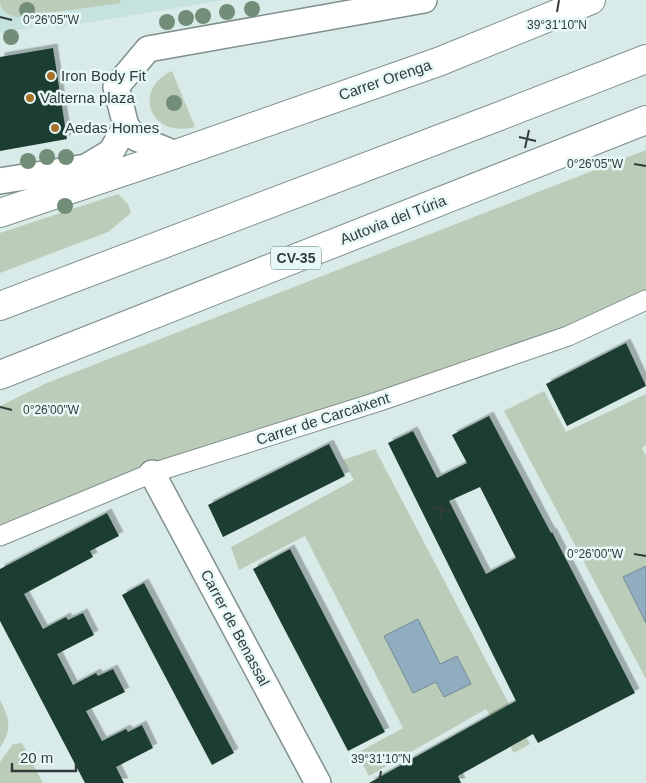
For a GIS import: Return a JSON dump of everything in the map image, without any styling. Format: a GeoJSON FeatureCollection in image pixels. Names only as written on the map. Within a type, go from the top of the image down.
{"type":"FeatureCollection","features":[{"type":"Feature","properties":{"kind":"main road","name":"Carrer Orenga"},"geometry":{"type":"LineString","coordinates":[[0,213],[176,154],[438,62],[591,0]]}},
{"type":"Feature","properties":{"kind":"main road"},"geometry":{"type":"LineString","coordinates":[[0,306],[646,59]]}},
{"type":"Feature","properties":{"kind":"main road","name":"Autovia del Túria"},"geometry":{"type":"LineString","coordinates":[[0,375],[646,120]]}},
{"type":"Feature","properties":{"kind":"street"},"geometry":{"type":"LineString","coordinates":[[176,154],[136,138],[126,126],[116,87],[148,49],[424,0]]}},
{"type":"Feature","properties":{"kind":"street"},"geometry":{"type":"LineString","coordinates":[[0,181],[86,167],[111,152],[126,126]]}},
{"type":"Feature","properties":{"kind":"street","name":"Carrer de Carcaixent"},"geometry":{"type":"LineString","coordinates":[[0,536],[152,473],[377,402],[568,336],[646,300]]}},
{"type":"Feature","properties":{"kind":"street","name":"Carrer de Benassal"},"geometry":{"type":"LineString","coordinates":[[152,473],[318,783]]}},
{"type":"Feature","properties":{"kind":"shaded area"},"geometry":{"type":"Polygon","coordinates":[[[0,0],[224,0],[56,28],[54,24],[0,33],[0,0]]]}},
{"type":"Feature","properties":{"kind":"shaded area"},"geometry":{"type":"Polygon","coordinates":[[[646,566],[646,623],[623,577],[646,566]]]}},
{"type":"Feature","properties":{"kind":"shaded area"},"geometry":{"type":"Polygon","coordinates":[[[418,619],[440,664],[457,656],[471,684],[444,697],[436,682],[413,693],[384,636],[418,619]]]}},
{"type":"Feature","properties":{"kind":"green space"},"geometry":{"type":"Polygon","coordinates":[[[0,0],[120,0],[121,3],[18,17],[5,12],[1,7],[0,0]]]}},
{"type":"Feature","properties":{"kind":"green space"},"geometry":{"type":"Polygon","coordinates":[[[172,71],[195,127],[179,129],[166,126],[157,119],[151,110],[152,89],[160,79],[172,71]]]}},
{"type":"Feature","properties":{"kind":"green space"},"geometry":{"type":"Polygon","coordinates":[[[646,150],[646,303],[431,386],[0,536],[0,406],[47,383],[646,150]]]}},
{"type":"Feature","properties":{"kind":"green space"},"geometry":{"type":"Polygon","coordinates":[[[118,194],[128,204],[131,213],[108,232],[0,273],[0,233],[118,194]]]}},
{"type":"Feature","properties":{"kind":"green space"},"geometry":{"type":"Polygon","coordinates":[[[544,391],[566,432],[646,394],[646,445],[642,448],[646,456],[646,679],[504,411],[544,391]]]}},
{"type":"Feature","properties":{"kind":"green space"},"geometry":{"type":"Polygon","coordinates":[[[375,449],[530,744],[514,753],[486,709],[369,776],[357,753],[403,728],[305,536],[239,570],[231,547],[354,480],[343,460],[375,449]]]}},
{"type":"Feature","properties":{"kind":"green space"},"geometry":{"type":"Polygon","coordinates":[[[0,700],[8,719],[8,730],[0,748],[0,700]]]}},
{"type":"Feature","properties":{"kind":"green space"},"geometry":{"type":"Polygon","coordinates":[[[22,743],[43,783],[0,783],[0,762],[13,744],[22,743]]]}},
{"type":"Feature","properties":{"kind":"building","name":"Valterna plaza"},"geometry":{"type":"Polygon","coordinates":[[[53,48],[67,139],[0,151],[0,57],[53,48]]]}},
{"type":"Feature","properties":{"kind":"building"},"geometry":{"type":"Polygon","coordinates":[[[626,343],[646,386],[567,426],[546,384],[626,343]]]}},
{"type":"Feature","properties":{"kind":"building"},"geometry":{"type":"Polygon","coordinates":[[[489,416],[552,532],[635,693],[538,743],[533,734],[458,776],[461,783],[369,783],[516,701],[388,443],[413,431],[437,478],[467,463],[452,435],[489,416]],[[480,487],[449,501],[486,574],[516,558],[480,487]]]}},
{"type":"Feature","properties":{"kind":"building"},"geometry":{"type":"Polygon","coordinates":[[[329,444],[345,476],[223,537],[208,505],[329,444]]]}},
{"type":"Feature","properties":{"kind":"building"},"geometry":{"type":"Polygon","coordinates":[[[107,513],[119,536],[90,551],[93,557],[24,594],[43,629],[66,617],[68,620],[83,613],[94,635],[57,654],[73,685],[96,673],[98,676],[113,669],[125,692],[86,711],[102,741],[126,729],[128,732],[142,725],[153,748],[116,767],[124,783],[85,783],[0,621],[0,569],[107,513]]]}},
{"type":"Feature","properties":{"kind":"building"},"geometry":{"type":"Polygon","coordinates":[[[290,549],[385,732],[348,751],[253,569],[290,549]]]}},
{"type":"Feature","properties":{"kind":"building"},"geometry":{"type":"Polygon","coordinates":[[[144,583],[234,753],[212,765],[122,595],[144,583]]]}},
{"type":"Feature","properties":{"kind":"place","name":"Iron Body Fit"},"geometry":{"type":"Point","coordinates":[51,76]}},
{"type":"Feature","properties":{"kind":"place","name":"Valterna plaza"},"geometry":{"type":"Point","coordinates":[30,98]}},
{"type":"Feature","properties":{"kind":"place","name":"Aedas Homes"},"geometry":{"type":"Point","coordinates":[55,128]}}]}
